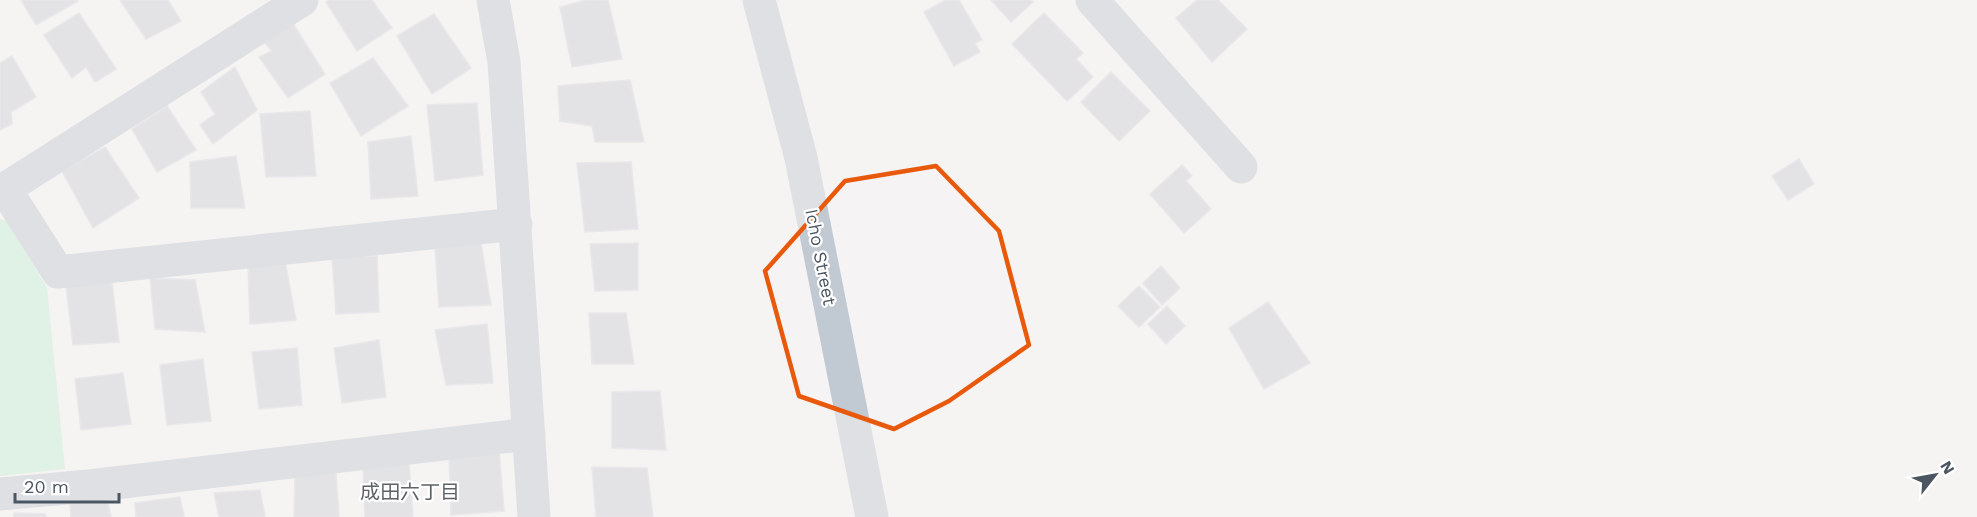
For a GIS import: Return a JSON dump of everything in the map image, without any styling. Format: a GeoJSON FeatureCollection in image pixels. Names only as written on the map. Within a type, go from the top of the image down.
{"type":"FeatureCollection","features":[{"type":"Feature","properties":{"kind":"street"},"geometry":{"type":"LineString","coordinates":[[302,0],[2,190],[58,272],[516,224]]}},
{"type":"Feature","properties":{"kind":"street"},"geometry":{"type":"LineString","coordinates":[[493,0],[504,62],[534,517]]}},
{"type":"Feature","properties":{"kind":"street","name":"Icho Street"},"geometry":{"type":"LineString","coordinates":[[759,0],[801,158],[872,517]]}},
{"type":"Feature","properties":{"kind":"street"},"geometry":{"type":"LineString","coordinates":[[1092,0],[1241,167]]}},
{"type":"Feature","properties":{"kind":"street"},"geometry":{"type":"LineString","coordinates":[[0,494],[89,486],[529,434]]}},
{"type":"Feature","properties":{"kind":"highlighted area"},"geometry":{"type":"Polygon","coordinates":[[[936,166],[999,231],[1029,345],[949,401],[894,429],[799,396],[765,271],[845,181],[936,166]]]}},
{"type":"Feature","properties":{"kind":"green space"},"geometry":{"type":"Polygon","coordinates":[[[0,219],[8,221],[47,288],[65,469],[0,476],[0,219]]]}},
{"type":"Feature","properties":{"kind":"building"},"geometry":{"type":"Polygon","coordinates":[[[21,0],[77,0],[78,1],[36,25],[21,0]]]}},
{"type":"Feature","properties":{"kind":"building"},"geometry":{"type":"Polygon","coordinates":[[[120,0],[168,0],[181,21],[146,39],[120,0]]]}},
{"type":"Feature","properties":{"kind":"building"},"geometry":{"type":"Polygon","coordinates":[[[329,0],[372,0],[392,28],[357,51],[326,2],[329,0]]]}},
{"type":"Feature","properties":{"kind":"building"},"geometry":{"type":"Polygon","coordinates":[[[586,0],[608,0],[622,59],[572,67],[560,7],[586,0]]]}},
{"type":"Feature","properties":{"kind":"building"},"geometry":{"type":"Polygon","coordinates":[[[946,0],[959,0],[982,40],[975,43],[980,52],[954,66],[924,12],[946,0]]]}},
{"type":"Feature","properties":{"kind":"building"},"geometry":{"type":"Polygon","coordinates":[[[991,0],[1031,0],[1033,2],[1011,22],[991,0]]]}},
{"type":"Feature","properties":{"kind":"building"},"geometry":{"type":"Polygon","coordinates":[[[1197,0],[1218,0],[1247,29],[1212,62],[1176,18],[1197,0]]]}},
{"type":"Feature","properties":{"kind":"building"},"geometry":{"type":"Polygon","coordinates":[[[79,13],[116,69],[95,82],[86,67],[72,78],[44,35],[79,13]]]}},
{"type":"Feature","properties":{"kind":"building"},"geometry":{"type":"Polygon","coordinates":[[[1044,13],[1083,53],[1076,59],[1093,77],[1067,101],[1012,44],[1044,13]]]}},
{"type":"Feature","properties":{"kind":"building"},"geometry":{"type":"Polygon","coordinates":[[[434,14],[471,68],[432,94],[397,36],[434,14]]]}},
{"type":"Feature","properties":{"kind":"building"},"geometry":{"type":"Polygon","coordinates":[[[290,19],[325,74],[288,98],[259,57],[272,51],[258,35],[290,19]]]}},
{"type":"Feature","properties":{"kind":"building"},"geometry":{"type":"Polygon","coordinates":[[[12,56],[36,97],[11,112],[12,124],[0,130],[0,63],[12,56]]]}},
{"type":"Feature","properties":{"kind":"building"},"geometry":{"type":"Polygon","coordinates":[[[373,58],[408,106],[361,136],[330,83],[373,58]]]}},
{"type":"Feature","properties":{"kind":"building"},"geometry":{"type":"Polygon","coordinates":[[[235,67],[257,110],[213,144],[200,125],[215,114],[201,92],[235,67]]]}},
{"type":"Feature","properties":{"kind":"building"},"geometry":{"type":"Polygon","coordinates":[[[1111,72],[1150,111],[1119,141],[1081,102],[1111,72]]]}},
{"type":"Feature","properties":{"kind":"building"},"geometry":{"type":"Polygon","coordinates":[[[630,80],[644,142],[595,142],[592,126],[560,121],[558,86],[630,80]]]}},
{"type":"Feature","properties":{"kind":"building"},"geometry":{"type":"Polygon","coordinates":[[[477,103],[483,175],[435,181],[427,105],[477,103]]]}},
{"type":"Feature","properties":{"kind":"building"},"geometry":{"type":"Polygon","coordinates":[[[167,106],[196,150],[157,172],[132,129],[167,106]]]}},
{"type":"Feature","properties":{"kind":"building"},"geometry":{"type":"Polygon","coordinates":[[[310,111],[316,176],[266,177],[260,114],[310,111]]]}},
{"type":"Feature","properties":{"kind":"building"},"geometry":{"type":"Polygon","coordinates":[[[411,136],[418,196],[371,199],[368,142],[411,136]]]}},
{"type":"Feature","properties":{"kind":"building"},"geometry":{"type":"Polygon","coordinates":[[[105,147],[139,198],[93,228],[62,171],[105,147]]]}},
{"type":"Feature","properties":{"kind":"building"},"geometry":{"type":"Polygon","coordinates":[[[236,156],[245,208],[191,208],[190,162],[236,156]]]}},
{"type":"Feature","properties":{"kind":"building"},"geometry":{"type":"Polygon","coordinates":[[[1799,159],[1814,184],[1788,200],[1772,176],[1799,159]]]}},
{"type":"Feature","properties":{"kind":"building"},"geometry":{"type":"Polygon","coordinates":[[[631,162],[638,229],[585,232],[577,163],[631,162]]]}},
{"type":"Feature","properties":{"kind":"building"},"geometry":{"type":"Polygon","coordinates":[[[1182,165],[1192,176],[1186,181],[1211,209],[1184,233],[1150,194],[1182,165]]]}},
{"type":"Feature","properties":{"kind":"building"},"geometry":{"type":"Polygon","coordinates":[[[481,243],[491,305],[439,307],[435,248],[481,243]]]}},
{"type":"Feature","properties":{"kind":"building"},"geometry":{"type":"Polygon","coordinates":[[[638,243],[638,290],[595,291],[590,244],[638,243]]]}},
{"type":"Feature","properties":{"kind":"building"},"geometry":{"type":"Polygon","coordinates":[[[377,256],[379,312],[336,314],[332,257],[377,256]]]}},
{"type":"Feature","properties":{"kind":"building"},"geometry":{"type":"Polygon","coordinates":[[[285,261],[296,320],[250,324],[248,264],[285,261]]]}},
{"type":"Feature","properties":{"kind":"building"},"geometry":{"type":"Polygon","coordinates":[[[1161,266],[1180,288],[1162,305],[1143,283],[1161,266]]]}},
{"type":"Feature","properties":{"kind":"building"},"geometry":{"type":"Polygon","coordinates":[[[150,278],[195,280],[205,332],[155,329],[150,278]]]}},
{"type":"Feature","properties":{"kind":"building"},"geometry":{"type":"Polygon","coordinates":[[[112,282],[119,342],[73,345],[66,286],[112,282]]]}},
{"type":"Feature","properties":{"kind":"building"},"geometry":{"type":"Polygon","coordinates":[[[1139,286],[1160,307],[1139,327],[1118,306],[1139,286]]]}},
{"type":"Feature","properties":{"kind":"building"},"geometry":{"type":"Polygon","coordinates":[[[1268,302],[1310,363],[1264,389],[1229,328],[1268,302]]]}},
{"type":"Feature","properties":{"kind":"building"},"geometry":{"type":"Polygon","coordinates":[[[1167,306],[1185,326],[1166,344],[1148,324],[1167,306]]]}},
{"type":"Feature","properties":{"kind":"building"},"geometry":{"type":"Polygon","coordinates":[[[589,313],[626,313],[634,364],[592,364],[589,313]]]}},
{"type":"Feature","properties":{"kind":"building"},"geometry":{"type":"Polygon","coordinates":[[[487,324],[493,383],[446,385],[435,330],[487,324]]]}},
{"type":"Feature","properties":{"kind":"building"},"geometry":{"type":"Polygon","coordinates":[[[379,340],[386,397],[342,403],[334,348],[379,340]]]}},
{"type":"Feature","properties":{"kind":"building"},"geometry":{"type":"Polygon","coordinates":[[[297,348],[302,405],[259,409],[252,352],[297,348]]]}},
{"type":"Feature","properties":{"kind":"building"},"geometry":{"type":"Polygon","coordinates":[[[203,359],[211,421],[167,425],[160,365],[203,359]]]}},
{"type":"Feature","properties":{"kind":"building"},"geometry":{"type":"Polygon","coordinates":[[[123,373],[131,424],[81,430],[75,379],[123,373]]]}},
{"type":"Feature","properties":{"kind":"building"},"geometry":{"type":"Polygon","coordinates":[[[660,391],[666,450],[612,448],[612,392],[660,391]]]}},
{"type":"Feature","properties":{"kind":"building"},"geometry":{"type":"Polygon","coordinates":[[[499,449],[504,511],[451,515],[449,454],[499,449]]]}},
{"type":"Feature","properties":{"kind":"building"},"geometry":{"type":"Polygon","coordinates":[[[409,463],[413,517],[365,517],[363,467],[409,463]]]}},
{"type":"Feature","properties":{"kind":"building"},"geometry":{"type":"Polygon","coordinates":[[[592,467],[647,468],[653,517],[596,517],[592,467]]]}},
{"type":"Feature","properties":{"kind":"building"},"geometry":{"type":"Polygon","coordinates":[[[336,473],[339,517],[294,517],[295,476],[336,473]]]}},
{"type":"Feature","properties":{"kind":"building"},"geometry":{"type":"Polygon","coordinates":[[[260,490],[265,517],[219,517],[214,493],[260,490]]]}},
{"type":"Feature","properties":{"kind":"building"},"geometry":{"type":"Polygon","coordinates":[[[180,497],[184,517],[136,517],[135,503],[180,497]]]}},
{"type":"Feature","properties":{"kind":"building"},"geometry":{"type":"Polygon","coordinates":[[[70,503],[108,503],[111,517],[71,517],[70,503]]]}},
{"type":"Feature","properties":{"kind":"building"},"geometry":{"type":"Polygon","coordinates":[[[14,513],[45,514],[46,517],[14,517],[14,513]]]}},
{"type":"Feature","properties":{"kind":"district","name":"成田六丁目"},"geometry":{"type":"Point","coordinates":[410,492]}}]}
